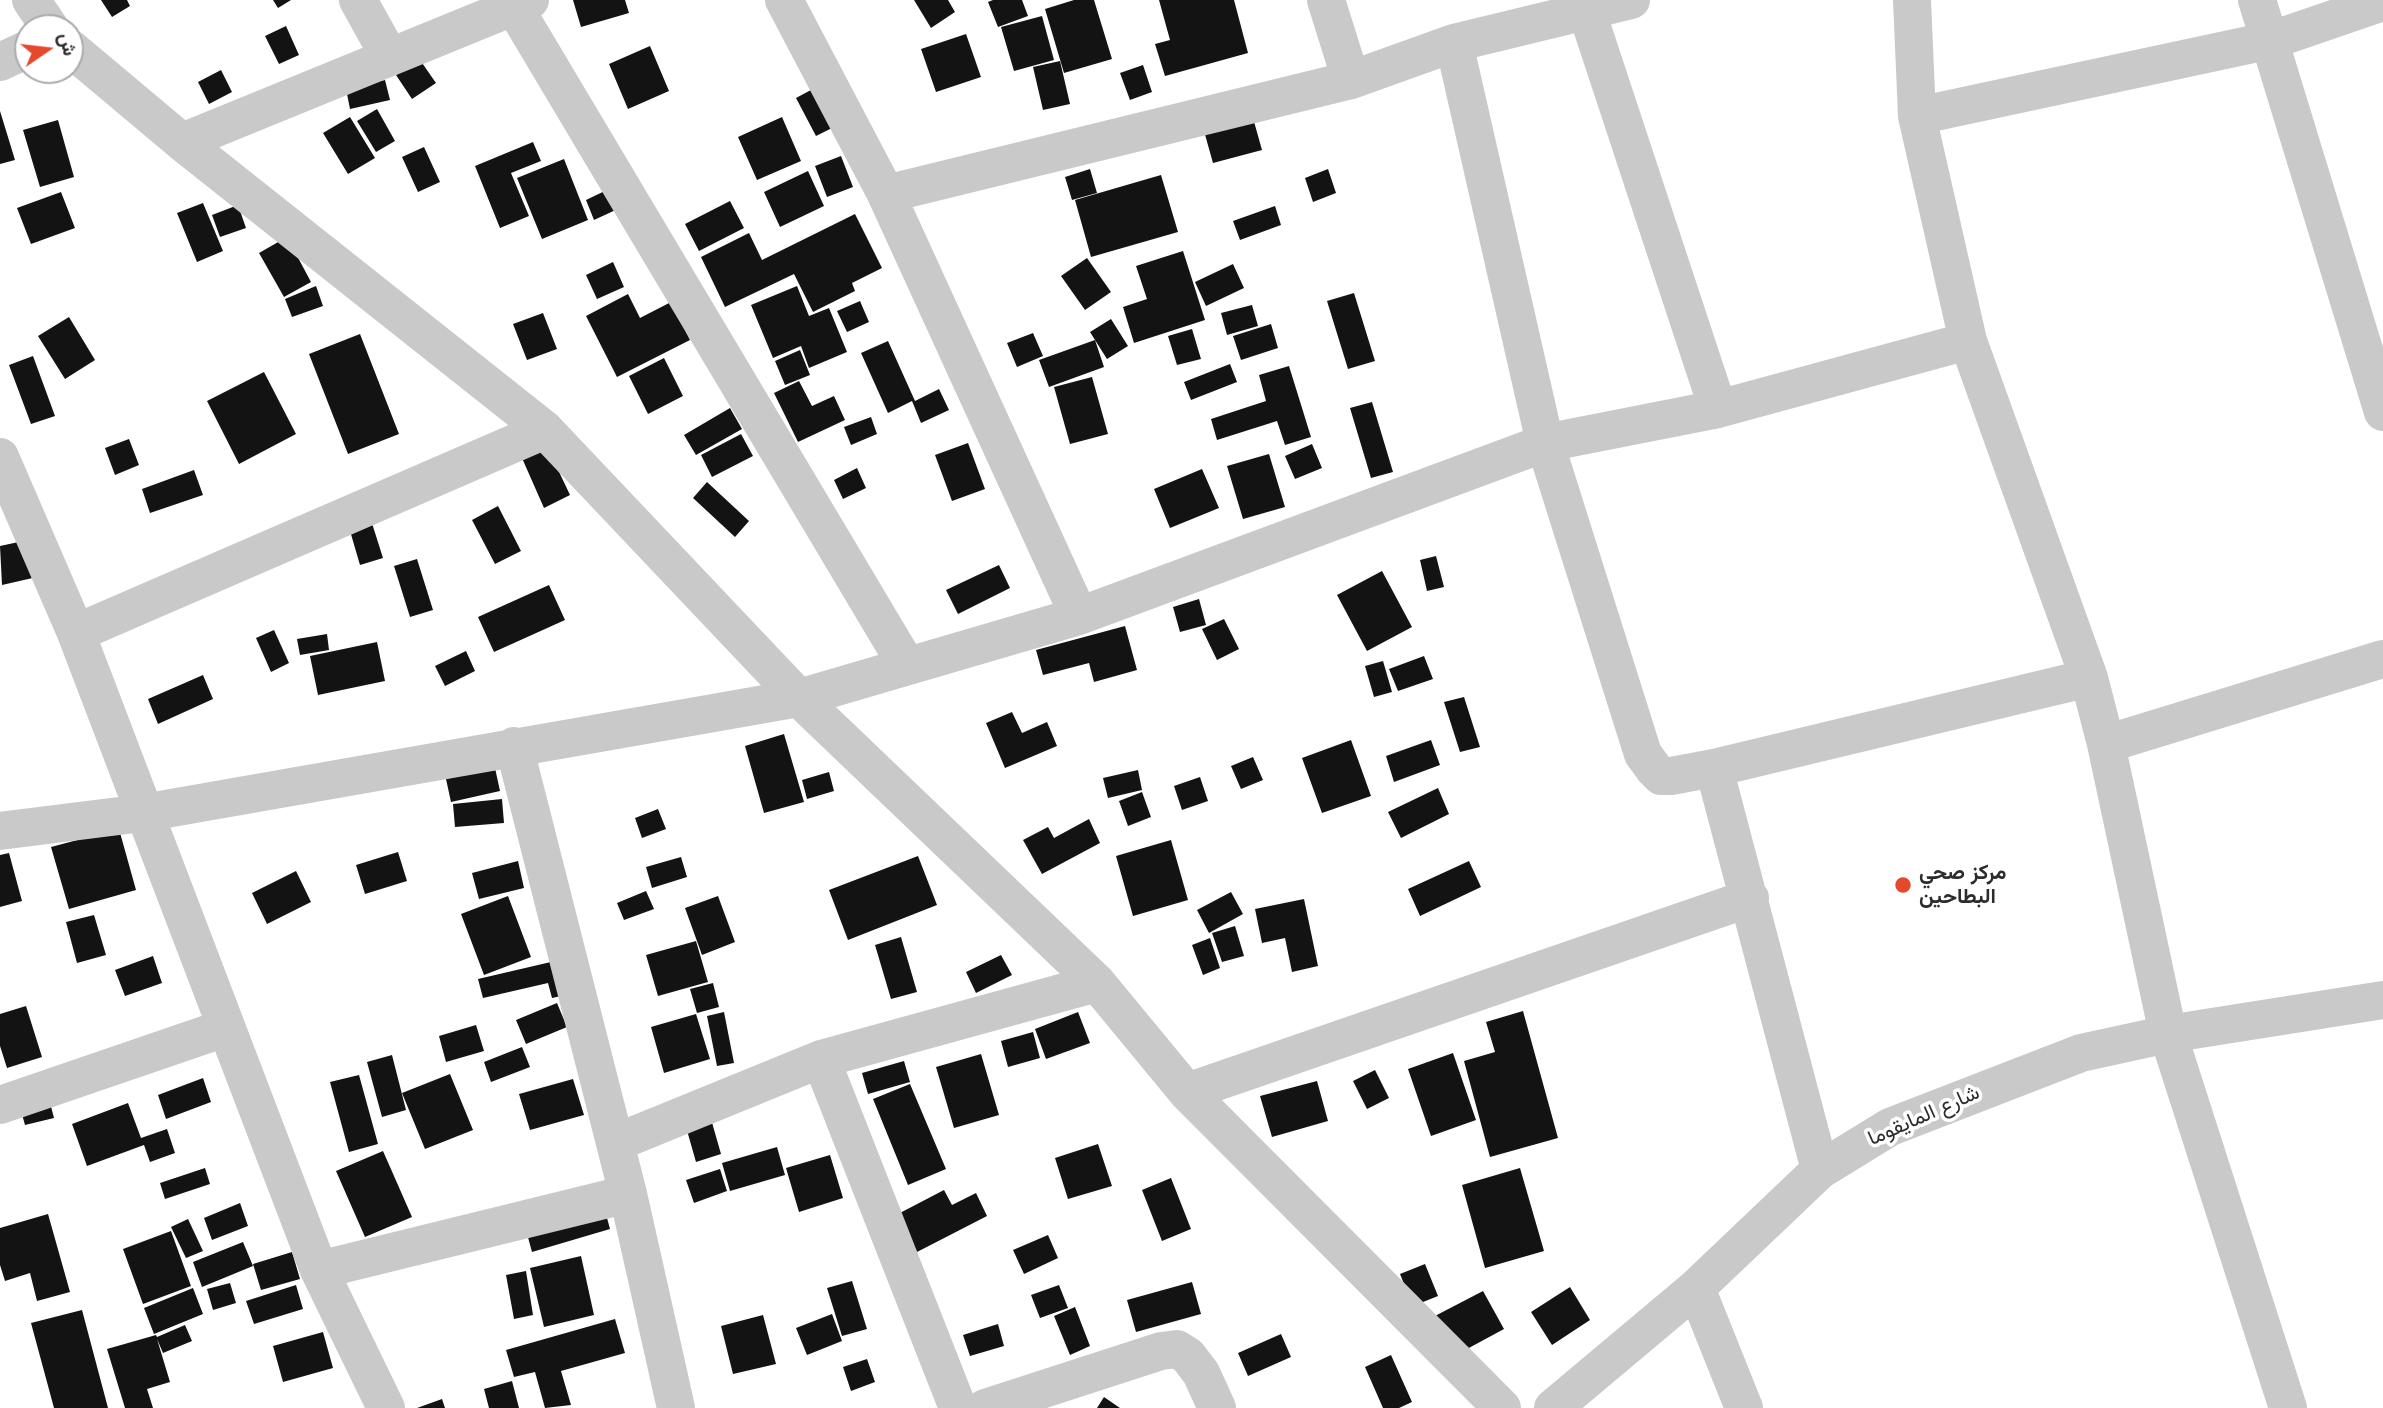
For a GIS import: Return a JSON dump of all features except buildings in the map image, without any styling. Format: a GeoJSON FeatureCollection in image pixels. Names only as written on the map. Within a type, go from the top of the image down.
{"type":"FeatureCollection","features":[{"type":"Feature","properties":{"kind":"street"},"geometry":{"type":"LineString","coordinates":[[358,0],[389,56]]}},
{"type":"Feature","properties":{"kind":"street"},"geometry":{"type":"LineString","coordinates":[[784,0],[886,194],[1079,616]]}},
{"type":"Feature","properties":{"kind":"street"},"geometry":{"type":"LineString","coordinates":[[1326,0],[1351,80]]}},
{"type":"Feature","properties":{"kind":"street"},"geometry":{"type":"LineString","coordinates":[[886,194],[1351,80],[1454,43],[1585,6],[1631,0]]}},
{"type":"Feature","properties":{"kind":"street"},"geometry":{"type":"LineString","coordinates":[[1912,0],[1917,116],[1968,341],[2089,678],[2106,744],[2168,1034],[2288,1408]]}},
{"type":"Feature","properties":{"kind":"street"},"geometry":{"type":"LineString","coordinates":[[2257,0],[2272,40],[2383,412]]}},
{"type":"Feature","properties":{"kind":"street"},"geometry":{"type":"LineString","coordinates":[[181,142],[517,2],[907,666]]}},
{"type":"Feature","properties":{"kind":"street"},"geometry":{"type":"LineString","coordinates":[[1917,116],[2272,40],[2383,2]]}},
{"type":"Feature","properties":{"kind":"street"},"geometry":{"type":"LineString","coordinates":[[1585,6],[1718,409]]}},
{"type":"Feature","properties":{"kind":"street"},"geometry":{"type":"LineString","coordinates":[[1454,43],[1545,443],[1643,754],[1661,776],[1714,768],[2089,678]]}},
{"type":"Feature","properties":{"kind":"street"},"geometry":{"type":"LineString","coordinates":[[84,60],[181,142],[545,430],[799,698],[1097,983],[1187,1092],[1502,1408]]}},
{"type":"Feature","properties":{"kind":"street"},"geometry":{"type":"LineString","coordinates":[[0,831],[143,813],[799,698],[1079,616],[1545,443],[1718,409],[1968,341]]}},
{"type":"Feature","properties":{"kind":"street"},"geometry":{"type":"LineString","coordinates":[[76,633],[545,430]]}},
{"type":"Feature","properties":{"kind":"street"},"geometry":{"type":"LineString","coordinates":[[0,457],[76,633],[319,1270],[386,1408]]}},
{"type":"Feature","properties":{"kind":"street"},"geometry":{"type":"LineString","coordinates":[[2106,744],[2383,659]]}},
{"type":"Feature","properties":{"kind":"street"},"geometry":{"type":"LineString","coordinates":[[514,746],[628,1194],[676,1408]]}},
{"type":"Feature","properties":{"kind":"street"},"geometry":{"type":"LineString","coordinates":[[1714,768],[1820,1170]]}},
{"type":"Feature","properties":{"kind":"street"},"geometry":{"type":"LineString","coordinates":[[1187,1092],[1750,898]]}},
{"type":"Feature","properties":{"kind":"street"},"geometry":{"type":"LineString","coordinates":[[615,1143],[821,1059],[1097,983]]}},
{"type":"Feature","properties":{"kind":"street","name":"شارع المايقوما"},"geometry":{"type":"LineString","coordinates":[[1553,1408],[1696,1288],[1820,1170],[1890,1127],[2050,1062],[2168,1034],[2383,1000]]}},
{"type":"Feature","properties":{"kind":"street"},"geometry":{"type":"LineString","coordinates":[[0,1105],[225,1028]]}},
{"type":"Feature","properties":{"kind":"street"},"geometry":{"type":"LineString","coordinates":[[821,1059],[958,1408]]}},
{"type":"Feature","properties":{"kind":"street"},"geometry":{"type":"LineString","coordinates":[[319,1270],[628,1194]]}},
{"type":"Feature","properties":{"kind":"street"},"geometry":{"type":"LineString","coordinates":[[1696,1288],[1744,1408]]}},
{"type":"Feature","properties":{"kind":"street"},"geometry":{"type":"LineString","coordinates":[[985,1408],[1177,1349],[1188,1356],[1201,1373],[1217,1408]]}},
{"type":"Feature","properties":{"kind":"place","name":"مركز صحي البطاحين"},"geometry":{"type":"Point","coordinates":[1903,885]}}]}
